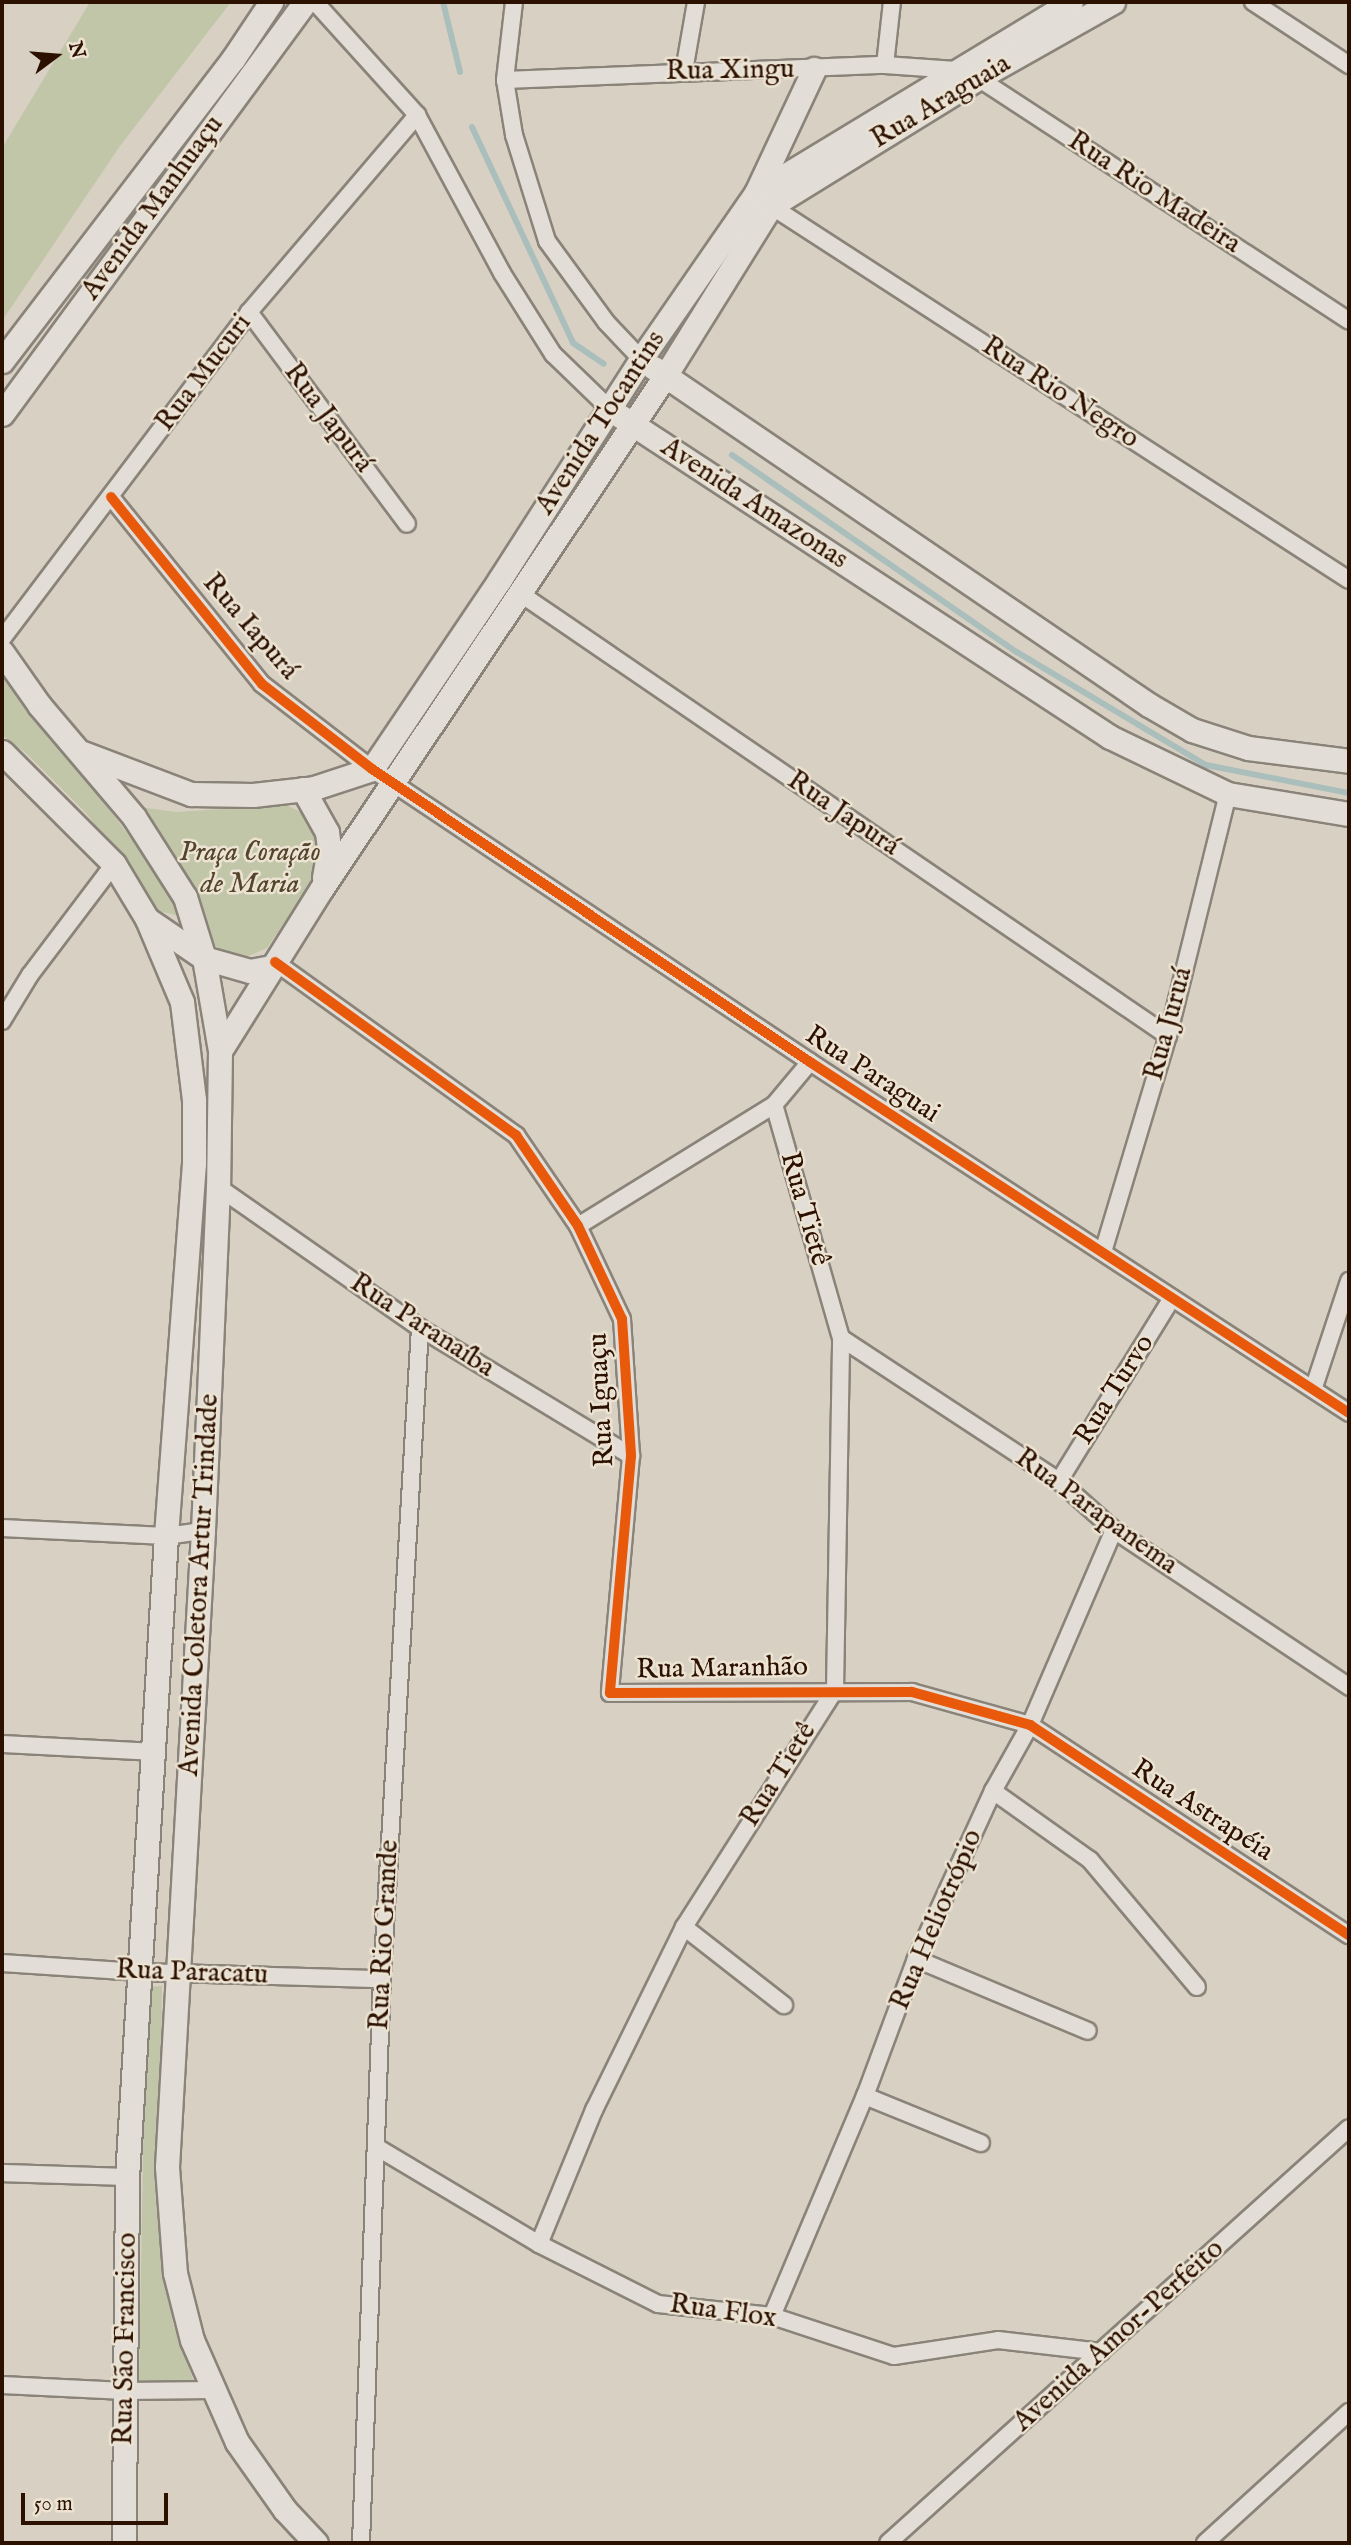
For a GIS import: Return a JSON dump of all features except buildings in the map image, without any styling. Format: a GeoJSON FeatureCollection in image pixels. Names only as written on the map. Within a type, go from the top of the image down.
{"type":"FeatureCollection","features":[{"type":"Feature","properties":{"kind":"street","name":"Avenida Manhuaçu"},"geometry":{"type":"LineString","coordinates":[[2,361],[233,60],[271,2]]}},
{"type":"Feature","properties":{"kind":"street","name":"Avenida Manhuaçu"},"geometry":{"type":"LineString","coordinates":[[2,414],[304,2]]}},
{"type":"Feature","properties":{"kind":"street","name":"Avenida Amazonas"},"geometry":{"type":"LineString","coordinates":[[315,2],[417,115],[502,273],[553,354],[609,408],[1110,737],[1228,794],[1349,814]]}},
{"type":"Feature","properties":{"kind":"street","name":"Avenida Amazonas"},"geometry":{"type":"LineString","coordinates":[[514,2],[505,80],[514,135],[547,241],[606,322],[641,359],[1149,705],[1192,730],[1248,748],[1349,761]]}},
{"type":"Feature","properties":{"kind":"street"},"geometry":{"type":"LineString","coordinates":[[684,71],[696,2]]}},
{"type":"Feature","properties":{"kind":"street"},"geometry":{"type":"LineString","coordinates":[[885,65],[892,2]]}},
{"type":"Feature","properties":{"kind":"street","name":"Rua Araguaia"},"geometry":{"type":"LineString","coordinates":[[764,200],[956,69],[1071,2]]}},
{"type":"Feature","properties":{"kind":"street","name":"Rua Araguaia"},"geometry":{"type":"LineString","coordinates":[[764,200],[1113,2]]}},
{"type":"Feature","properties":{"kind":"street"},"geometry":{"type":"LineString","coordinates":[[1253,2],[1349,65]]}},
{"type":"Feature","properties":{"kind":"street","name":"Rua Xingu"},"geometry":{"type":"LineString","coordinates":[[505,80],[885,65],[956,69]]}},
{"type":"Feature","properties":{"kind":"street","name":"Avenida Tocantins"},"geometry":{"type":"LineString","coordinates":[[382,775],[518,592],[665,376],[764,200],[814,69]]}},
{"type":"Feature","properties":{"kind":"street","name":"Rua Rio Madeira"},"geometry":{"type":"LineString","coordinates":[[956,69],[978,78],[1349,321]]}},
{"type":"Feature","properties":{"kind":"street","name":"Rua Mucuri"},"geometry":{"type":"LineString","coordinates":[[2,639],[249,312],[417,115]]}},
{"type":"Feature","properties":{"kind":"street","name":"Avenida Tocantins"},"geometry":{"type":"LineString","coordinates":[[382,775],[641,359],[764,200]]}},
{"type":"Feature","properties":{"kind":"street","name":"Rua Rio Negro"},"geometry":{"type":"LineString","coordinates":[[764,200],[1349,579]]}},
{"type":"Feature","properties":{"kind":"street","name":"Rua Japurá"},"geometry":{"type":"LineString","coordinates":[[249,312],[407,524]]}},
{"type":"Feature","properties":{"kind":"street","name":"Rua Iapurá"},"geometry":{"type":"LineString","coordinates":[[111,497],[262,684],[382,775]]}},
{"type":"Feature","properties":{"kind":"street","name":"Rua Japurá"},"geometry":{"type":"LineString","coordinates":[[518,592],[1168,1036]]}},
{"type":"Feature","properties":{"kind":"street","name":"Avenida Coletora Artur Trindade"},"geometry":{"type":"LineString","coordinates":[[2,652],[40,706],[83,753],[134,817],[185,897],[204,958],[220,1051],[218,1187],[203,1531],[167,2167],[175,2273],[192,2340],[237,2442],[285,2510],[316,2543]]}},
{"type":"Feature","properties":{"kind":"street","name":"Avenida Coletora Artur Trindade"},"geometry":{"type":"LineString","coordinates":[[2,751],[114,864],[147,919],[182,1002],[194,1100],[194,1163],[166,1536],[127,2177]]}},
{"type":"Feature","properties":{"kind":"street"},"geometry":{"type":"LineString","coordinates":[[83,753],[191,794],[253,795],[382,775]]}},
{"type":"Feature","properties":{"kind":"street"},"geometry":{"type":"LineString","coordinates":[[220,1051],[322,888],[382,775]]}},
{"type":"Feature","properties":{"kind":"street","name":"Rua Paraguai"},"geometry":{"type":"LineString","coordinates":[[382,775],[810,1062],[1349,1413]]}},
{"type":"Feature","properties":{"kind":"street"},"geometry":{"type":"LineString","coordinates":[[303,789],[327,832],[329,849],[322,888]]}},
{"type":"Feature","properties":{"kind":"street","name":"Rua Juruá"},"geometry":{"type":"LineString","coordinates":[[1103,1252],[1168,1036],[1228,794]]}},
{"type":"Feature","properties":{"kind":"street"},"geometry":{"type":"LineString","coordinates":[[2,1021],[30,975],[114,864]]}},
{"type":"Feature","properties":{"kind":"street"},"geometry":{"type":"LineString","coordinates":[[147,919],[204,958],[250,971],[273,965]]}},
{"type":"Feature","properties":{"kind":"street","name":"Rua Iguaçu"},"geometry":{"type":"LineString","coordinates":[[273,965],[516,1135],[578,1226],[622,1319],[631,1456],[610,1693]]}},
{"type":"Feature","properties":{"kind":"street"},"geometry":{"type":"LineString","coordinates":[[578,1226],[774,1105],[810,1062]]}},
{"type":"Feature","properties":{"kind":"street","name":"Rua Tietê"},"geometry":{"type":"LineString","coordinates":[[539,2244],[594,2110],[684,1927],[835,1690],[841,1338],[774,1105]]}},
{"type":"Feature","properties":{"kind":"street","name":"Rua Paranaíba"},"geometry":{"type":"LineString","coordinates":[[218,1187],[420,1328],[631,1456]]}},
{"type":"Feature","properties":{"kind":"street"},"geometry":{"type":"LineString","coordinates":[[1314,1388],[1349,1281]]}},
{"type":"Feature","properties":{"kind":"street","name":"Rua Turvo"},"geometry":{"type":"LineString","coordinates":[[1059,1481],[1172,1298]]}},
{"type":"Feature","properties":{"kind":"street","name":"Rua Rio Grande"},"geometry":{"type":"LineString","coordinates":[[361,2543],[378,2148],[382,1979],[420,1328]]}},
{"type":"Feature","properties":{"kind":"street","name":"Rua Parapanema"},"geometry":{"type":"LineString","coordinates":[[841,1338],[1059,1481],[1114,1530],[1349,1687]]}},
{"type":"Feature","properties":{"kind":"street"},"geometry":{"type":"LineString","coordinates":[[2,1528],[166,1536],[203,1531]]}},
{"type":"Feature","properties":{"kind":"street","name":"Rua Heliotrópio"},"geometry":{"type":"LineString","coordinates":[[772,2316],[865,2096],[916,1959],[993,1791],[1030,1725],[1114,1530]]}},
{"type":"Feature","properties":{"kind":"street","name":"Rua Maranhão"},"geometry":{"type":"LineString","coordinates":[[610,1693],[835,1690],[912,1692],[1030,1725]]}},
{"type":"Feature","properties":{"kind":"street","name":"Rua Astrapéia"},"geometry":{"type":"LineString","coordinates":[[1030,1725],[1349,1935]]}},
{"type":"Feature","properties":{"kind":"street"},"geometry":{"type":"LineString","coordinates":[[2,1744],[153,1752]]}},
{"type":"Feature","properties":{"kind":"street"},"geometry":{"type":"LineString","coordinates":[[993,1791],[1090,1860],[1198,1987]]}},
{"type":"Feature","properties":{"kind":"street"},"geometry":{"type":"LineString","coordinates":[[684,1927],[784,2005]]}},
{"type":"Feature","properties":{"kind":"street"},"geometry":{"type":"LineString","coordinates":[[916,1959],[1088,2031]]}},
{"type":"Feature","properties":{"kind":"street","name":"Rua Paracatu"},"geometry":{"type":"LineString","coordinates":[[2,1963],[177,1974],[382,1979]]}},
{"type":"Feature","properties":{"kind":"street"},"geometry":{"type":"LineString","coordinates":[[865,2096],[981,2143]]}},
{"type":"Feature","properties":{"kind":"street","name":"Avenida Amor-Perfeito"},"geometry":{"type":"LineString","coordinates":[[894,2541],[1349,2128]]}},
{"type":"Feature","properties":{"kind":"street","name":"Rua Flox"},"geometry":{"type":"LineString","coordinates":[[378,2148],[539,2244],[658,2304],[772,2316],[894,2356],[998,2340],[1101,2352]]}},
{"type":"Feature","properties":{"kind":"street"},"geometry":{"type":"LineString","coordinates":[[2,2173],[127,2177]]}},
{"type":"Feature","properties":{"kind":"street","name":"Rua São Francisco"},"geometry":{"type":"LineString","coordinates":[[124,2543],[127,2177]]}},
{"type":"Feature","properties":{"kind":"street"},"geometry":{"type":"LineString","coordinates":[[2,2385],[125,2391],[212,2390]]}},
{"type":"Feature","properties":{"kind":"street"},"geometry":{"type":"LineString","coordinates":[[1205,2543],[1349,2412]]}},
{"type":"Feature","properties":{"kind":"green space"},"geometry":{"type":"Polygon","coordinates":[[[90,2],[231,2],[120,146],[2,321],[2,148],[90,2]]]}},
{"type":"Feature","properties":{"kind":"green space"},"geometry":{"type":"Polygon","coordinates":[[[2,669],[149,862],[183,917],[159,911],[86,813],[27,754],[2,735],[2,669]]]}},
{"type":"Feature","properties":{"kind":"green space","name":"Praça Coração de Maria"},"geometry":{"type":"Polygon","coordinates":[[[286,805],[307,815],[318,835],[316,875],[267,948],[244,958],[228,955],[213,944],[181,866],[140,807],[176,812],[286,805]]]}},
{"type":"Feature","properties":{"kind":"green space"},"geometry":{"type":"Polygon","coordinates":[[[162,1986],[160,2236],[173,2324],[195,2385],[139,2383],[146,1987],[162,1986]]]}},
{"type":"Feature","properties":{"kind":"waterway"},"geometry":{"type":"LineString","coordinates":[[443,2],[460,72]]}},
{"type":"Feature","properties":{"kind":"waterway"},"geometry":{"type":"LineString","coordinates":[[472,127],[573,343],[604,364]]}},
{"type":"Feature","properties":{"kind":"waterway"},"geometry":{"type":"LineString","coordinates":[[732,455],[1017,652],[1206,765],[1349,793]]}},
{"type":"Feature","properties":{"kind":"cycle path"},"geometry":{"type":"LineString","coordinates":[[111,497],[262,684],[372,769],[810,1062],[1349,1413]]}},
{"type":"Feature","properties":{"kind":"cycle path"},"geometry":{"type":"LineString","coordinates":[[275,962],[516,1135],[578,1226],[622,1319],[631,1456],[610,1693],[912,1692],[1030,1725],[1349,1935]]}}]}
